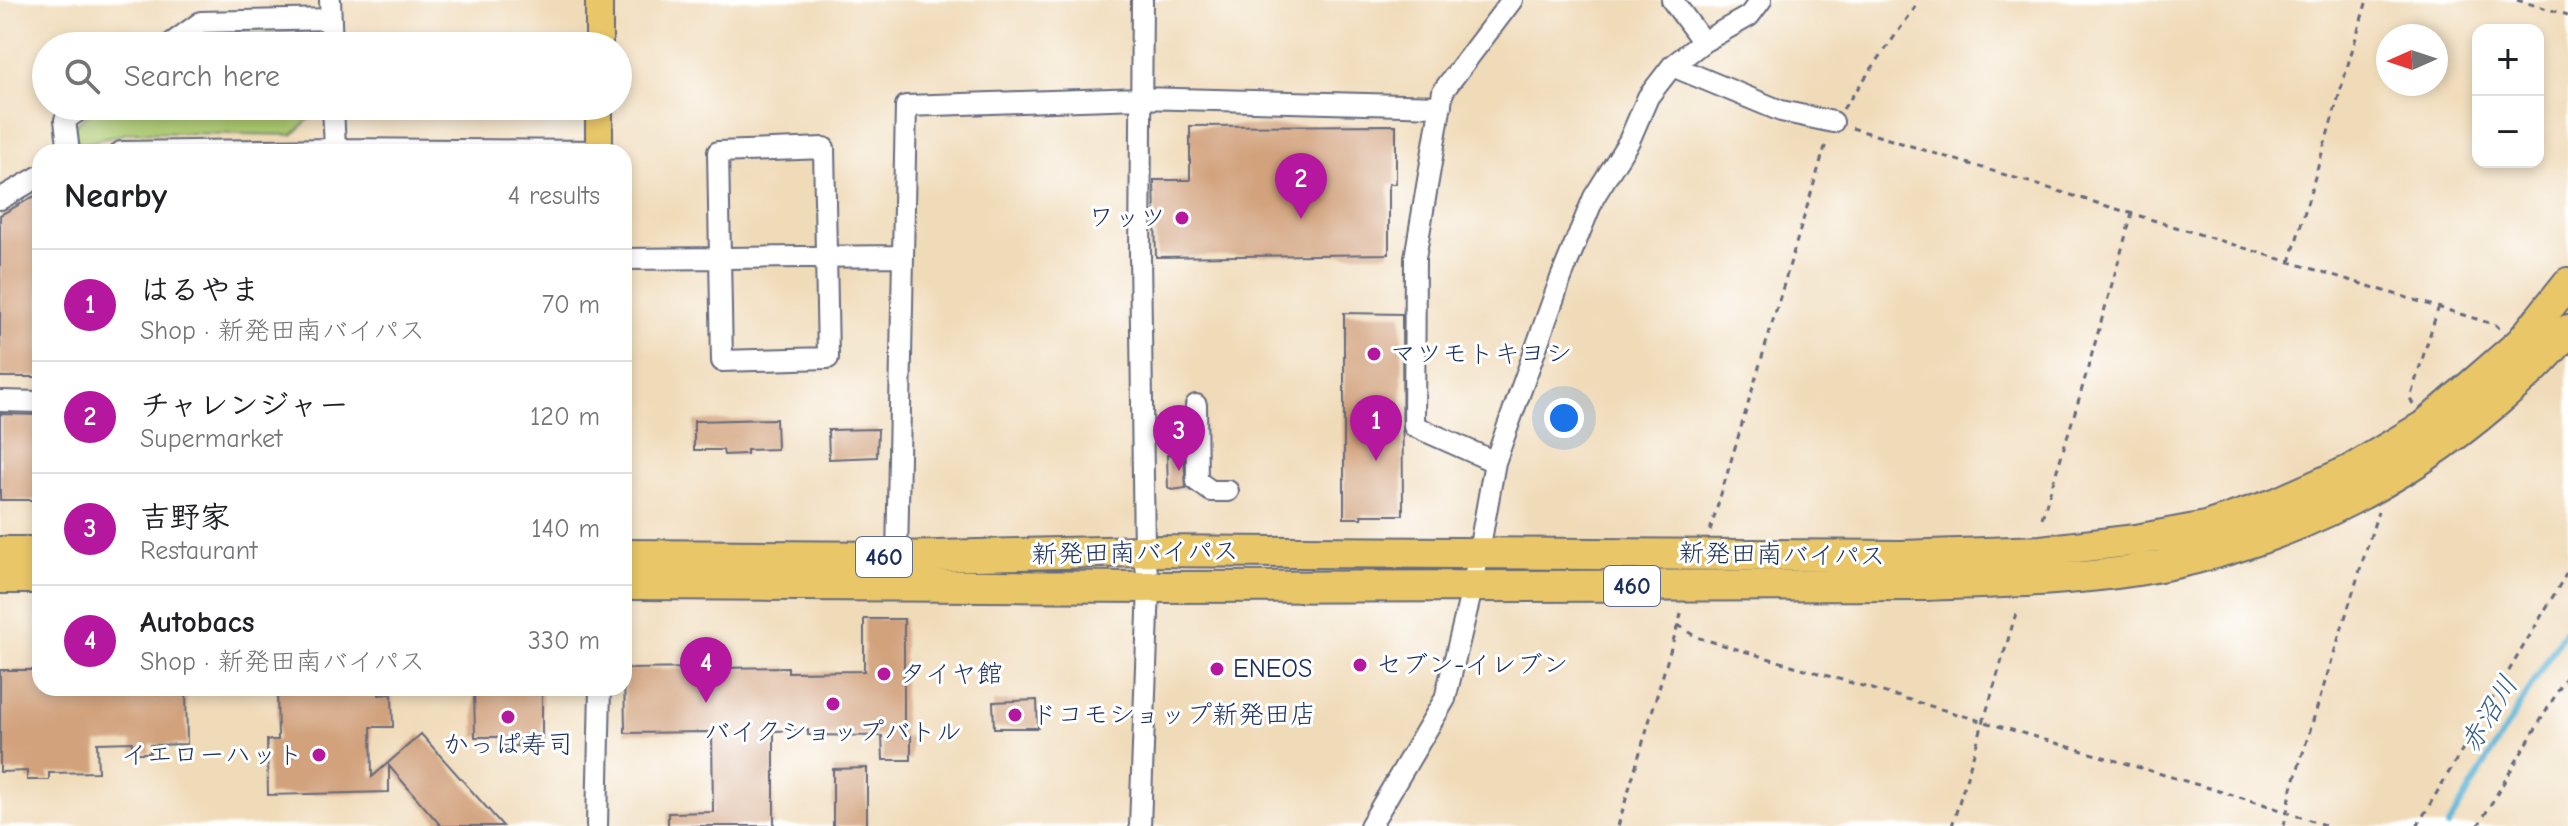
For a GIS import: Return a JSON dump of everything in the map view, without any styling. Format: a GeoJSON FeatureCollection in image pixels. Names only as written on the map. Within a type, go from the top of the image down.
{"type":"FeatureCollection","features":[{"type":"Feature","properties":{"kind":"highway","name":"新発田南バイパス"},"geometry":{"type":"LineString","coordinates":[[632,555],[897,557],[1144,551],[1902,556],[2041,551],[2150,538],[2206,527],[2275,504],[2349,471],[2424,426],[2521,342],[2568,283]]}},
{"type":"Feature","properties":{"kind":"highway","name":"新発田南バイパス"},"geometry":{"type":"LineString","coordinates":[[632,584],[1149,587],[1927,585],[2051,580],[2138,570],[2196,558],[2279,531],[2388,482],[2473,422],[2520,382],[2568,330]]}},
{"type":"Feature","properties":{"kind":"highway"},"geometry":{"type":"LineString","coordinates":[[0,552],[32,552]]}},
{"type":"Feature","properties":{"kind":"highway"},"geometry":{"type":"LineString","coordinates":[[0,578],[32,578]]}},
{"type":"Feature","properties":{"kind":"main road"},"geometry":{"type":"LineString","coordinates":[[599,0],[599,32]]}},
{"type":"Feature","properties":{"kind":"main road"},"geometry":{"type":"LineString","coordinates":[[599,120],[599,144]]}},
{"type":"Feature","properties":{"kind":"street"},"geometry":{"type":"LineString","coordinates":[[1140,826],[1149,587],[1144,551],[1142,0]]}},
{"type":"Feature","properties":{"kind":"street"},"geometry":{"type":"LineString","coordinates":[[1495,462],[1414,426],[1415,258],[1443,91],[1512,0]]}},
{"type":"Feature","properties":{"kind":"street"},"geometry":{"type":"LineString","coordinates":[[1672,0],[1703,42]]}},
{"type":"Feature","properties":{"kind":"street"},"geometry":{"type":"LineString","coordinates":[[1370,826],[1445,699],[1473,585],[1495,462],[1561,278],[1594,197],[1629,141],[1648,97],[1672,66],[1703,42],[1749,16],[1761,0]]}},
{"type":"Feature","properties":{"kind":"street"},"geometry":{"type":"LineString","coordinates":[[187,32],[201,22],[330,10],[331,32]]}},
{"type":"Feature","properties":{"kind":"street"},"geometry":{"type":"LineString","coordinates":[[1672,66],[1781,111],[1833,122]]}},
{"type":"Feature","properties":{"kind":"street"},"geometry":{"type":"LineString","coordinates":[[897,557],[906,106],[1140,98],[1441,106]]}},
{"type":"Feature","properties":{"kind":"street"},"geometry":{"type":"LineString","coordinates":[[65,120],[68,144]]}},
{"type":"Feature","properties":{"kind":"street"},"geometry":{"type":"LineString","coordinates":[[334,120],[335,144]]}},
{"type":"Feature","properties":{"kind":"street"},"geometry":{"type":"LineString","coordinates":[[824,148],[828,358],[722,361],[720,258],[718,152],[824,148]]}},
{"type":"Feature","properties":{"kind":"street"},"geometry":{"type":"LineString","coordinates":[[0,199],[32,181]]}},
{"type":"Feature","properties":{"kind":"street"},"geometry":{"type":"LineString","coordinates":[[632,259],[903,256]]}},
{"type":"Feature","properties":{"kind":"street"},"geometry":{"type":"LineString","coordinates":[[0,401],[32,402]]}},
{"type":"Feature","properties":{"kind":"street"},"geometry":{"type":"LineString","coordinates":[[1196,405],[1197,481],[1211,491],[1228,491]]}},
{"type":"Feature","properties":{"kind":"street"},"geometry":{"type":"LineString","coordinates":[[597,826],[600,696]]}},
{"type":"Feature","properties":{"kind":"path"},"geometry":{"type":"LineString","coordinates":[[1703,553],[1833,122],[1914,9],[1917,0]]}},
{"type":"Feature","properties":{"kind":"path"},"geometry":{"type":"LineString","coordinates":[[2290,262],[2367,0]]}},
{"type":"Feature","properties":{"kind":"path"},"geometry":{"type":"LineString","coordinates":[[2517,0],[2568,15]]}},
{"type":"Feature","properties":{"kind":"path"},"geometry":{"type":"LineString","coordinates":[[1833,122],[2496,325],[2507,336],[2521,342]]}},
{"type":"Feature","properties":{"kind":"path"},"geometry":{"type":"LineString","coordinates":[[2042,518],[2132,214]]}},
{"type":"Feature","properties":{"kind":"path"},"geometry":{"type":"LineString","coordinates":[[2424,426],[2410,398],[2438,309]]}},
{"type":"Feature","properties":{"kind":"path"},"geometry":{"type":"LineString","coordinates":[[2284,826],[2292,788],[2388,482]]}},
{"type":"Feature","properties":{"kind":"path"},"geometry":{"type":"LineString","coordinates":[[2417,826],[2568,571]]}},
{"type":"Feature","properties":{"kind":"path"},"geometry":{"type":"LineString","coordinates":[[1618,826],[1689,586]]}},
{"type":"Feature","properties":{"kind":"path"},"geometry":{"type":"LineString","coordinates":[[1952,826],[2017,610]]}},
{"type":"Feature","properties":{"kind":"path"},"geometry":{"type":"LineString","coordinates":[[1678,625],[1696,637],[2327,826]]}},
{"type":"Feature","properties":{"kind":"path"},"geometry":{"type":"LineString","coordinates":[[2478,826],[2568,674]]}},
{"type":"Feature","properties":{"kind":"green space"},"geometry":{"type":"Polygon","coordinates":[[[213,30],[258,32],[210,32],[213,30]]]}},
{"type":"Feature","properties":{"kind":"green space"},"geometry":{"type":"Polygon","coordinates":[[[81,120],[308,120],[293,135],[133,132],[81,144],[73,137],[74,125],[81,120]]]}},
{"type":"Feature","properties":{"kind":"building"},"geometry":{"type":"Polygon","coordinates":[[[1396,125],[1396,184],[1389,184],[1389,254],[1156,257],[1154,180],[1190,180],[1190,126],[1396,125]]]}},
{"type":"Feature","properties":{"kind":"building"},"geometry":{"type":"Polygon","coordinates":[[[32,197],[32,377],[0,377],[0,215],[32,197]]]}},
{"type":"Feature","properties":{"kind":"building"},"geometry":{"type":"Polygon","coordinates":[[[1344,313],[1402,314],[1403,515],[1344,518],[1344,313]]]}},
{"type":"Feature","properties":{"kind":"building"},"geometry":{"type":"Polygon","coordinates":[[[0,414],[32,415],[32,500],[0,500],[0,414]]]}},
{"type":"Feature","properties":{"kind":"building"},"geometry":{"type":"Polygon","coordinates":[[[776,419],[777,449],[724,455],[723,450],[694,450],[694,421],[776,419]]]}},
{"type":"Feature","properties":{"kind":"building"},"geometry":{"type":"Polygon","coordinates":[[[878,429],[877,457],[829,459],[828,430],[878,429]]]}},
{"type":"Feature","properties":{"kind":"building"},"geometry":{"type":"Polygon","coordinates":[[[1184,454],[1186,488],[1172,490],[1168,488],[1167,455],[1184,454]]]}},
{"type":"Feature","properties":{"kind":"building"},"geometry":{"type":"Polygon","coordinates":[[[864,619],[904,619],[904,737],[911,736],[911,760],[883,760],[882,736],[808,735],[808,730],[774,731],[774,826],[668,826],[668,813],[713,812],[712,732],[625,733],[624,696],[632,696],[632,669],[788,667],[788,672],[864,671],[864,619]]]}},
{"type":"Feature","properties":{"kind":"building"},"geometry":{"type":"Polygon","coordinates":[[[0,670],[32,670],[32,696],[186,696],[187,744],[150,745],[150,753],[132,753],[132,742],[97,743],[98,772],[49,773],[49,780],[27,780],[27,771],[0,772],[0,670]]]}},
{"type":"Feature","properties":{"kind":"building"},"geometry":{"type":"Polygon","coordinates":[[[277,696],[392,696],[393,727],[371,727],[372,777],[421,734],[503,826],[441,826],[389,766],[389,792],[268,795],[267,740],[278,740],[277,696]]]}},
{"type":"Feature","properties":{"kind":"building","name":"かっぱ寿司"},"geometry":{"type":"Polygon","coordinates":[[[474,696],[542,696],[542,738],[517,738],[517,746],[503,746],[503,737],[475,737],[474,696]]]}},
{"type":"Feature","properties":{"kind":"building","name":"ドコモショップ新発田店"},"geometry":{"type":"Polygon","coordinates":[[[1037,700],[1038,728],[994,728],[993,702],[1037,700]]]}},
{"type":"Feature","properties":{"kind":"building"},"geometry":{"type":"Polygon","coordinates":[[[867,768],[867,826],[833,826],[833,769],[867,768]]]}},
{"type":"Feature","properties":{"kind":"waterway","name":"赤沼川"},"geometry":{"type":"LineString","coordinates":[[2448,826],[2568,625]]}},
{"type":"Feature","properties":{"kind":"place","name":"ワッツ"},"geometry":{"type":"Point","coordinates":[1182,218]}},
{"type":"Feature","properties":{"kind":"place","name":"チャレンジャー"},"geometry":{"type":"Point","coordinates":[1301,219]}},
{"type":"Feature","properties":{"kind":"place","name":"マツモトキヨシ"},"geometry":{"type":"Point","coordinates":[1374,354]}},
{"type":"Feature","properties":{"kind":"place","name":"はるやま"},"geometry":{"type":"Point","coordinates":[1376,461]}},
{"type":"Feature","properties":{"kind":"place","name":"吉野家"},"geometry":{"type":"Point","coordinates":[1179,471]}},
{"type":"Feature","properties":{"kind":"place","name":"セブン-イレブン"},"geometry":{"type":"Point","coordinates":[1360,665]}},
{"type":"Feature","properties":{"kind":"place","name":"ENEOS"},"geometry":{"type":"Point","coordinates":[1217,669]}},
{"type":"Feature","properties":{"kind":"place","name":"タイヤ館"},"geometry":{"type":"Point","coordinates":[884,674]}},
{"type":"Feature","properties":{"kind":"place","name":"Autobacs"},"geometry":{"type":"Point","coordinates":[706,703]}},
{"type":"Feature","properties":{"kind":"place","name":"バイクショップバトル"},"geometry":{"type":"Point","coordinates":[833,704]}},
{"type":"Feature","properties":{"kind":"place","name":"ドコモショップ新発田店"},"geometry":{"type":"Point","coordinates":[1015,715]}},
{"type":"Feature","properties":{"kind":"place","name":"かっぱ寿司"},"geometry":{"type":"Point","coordinates":[508,717]}},
{"type":"Feature","properties":{"kind":"place","name":"イエローハット"},"geometry":{"type":"Point","coordinates":[319,755]}}]}
